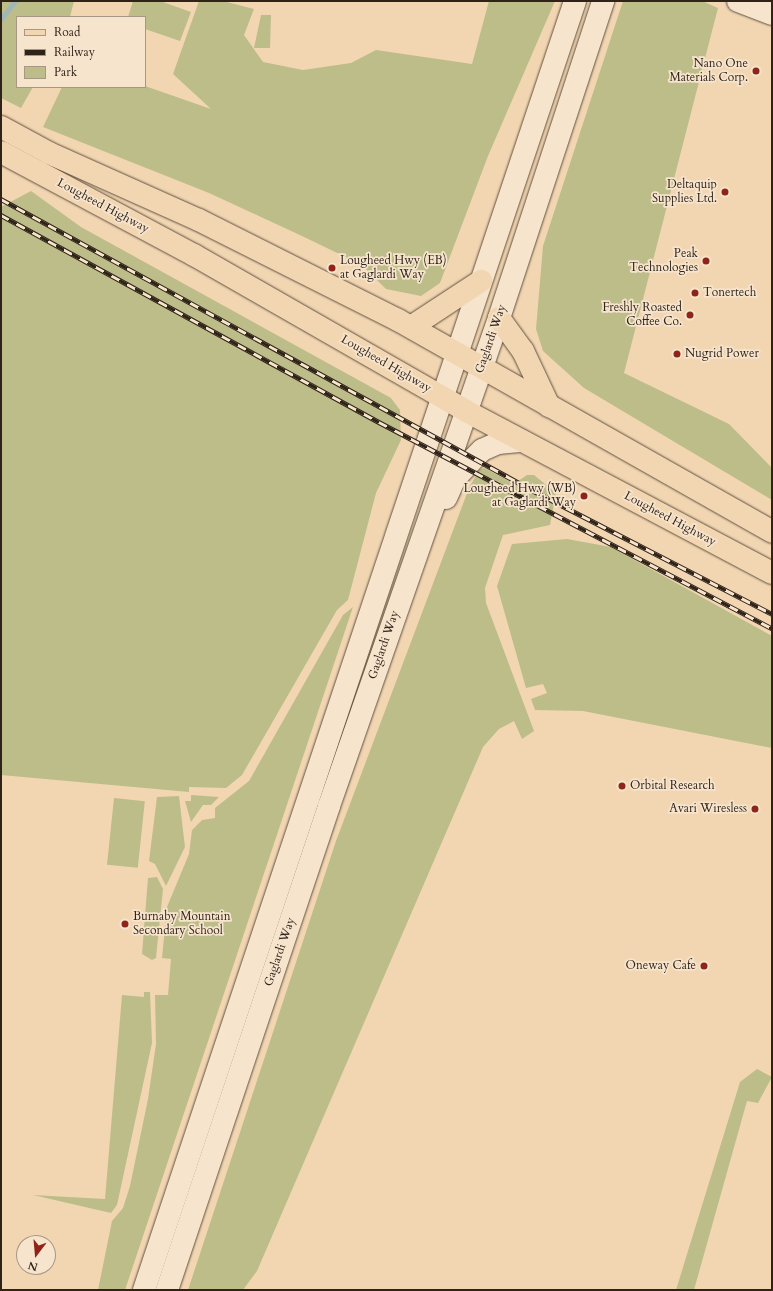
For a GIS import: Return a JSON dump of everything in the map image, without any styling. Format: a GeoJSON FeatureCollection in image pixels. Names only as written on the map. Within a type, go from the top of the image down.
{"type":"FeatureCollection","features":[{"type":"Feature","properties":{"kind":"main road","name":"Gaglardi Way"},"geometry":{"type":"LineString","coordinates":[[144,1290],[459,354],[481,281],[575,1]]}},
{"type":"Feature","properties":{"kind":"main road"},"geometry":{"type":"LineString","coordinates":[[738,1],[772,14]]}},
{"type":"Feature","properties":{"kind":"main road","name":"Gaglardi Way"},"geometry":{"type":"LineString","coordinates":[[167,1290],[412,565],[499,318],[602,5]]}},
{"type":"Feature","properties":{"kind":"main road","name":"Lougheed Highway"},"geometry":{"type":"LineString","coordinates":[[1,127],[49,153],[199,220],[411,328],[772,532]]}},
{"type":"Feature","properties":{"kind":"main road","name":"Lougheed Highway"},"geometry":{"type":"LineString","coordinates":[[1,152],[194,255],[466,411],[772,573]]}},
{"type":"Feature","properties":{"kind":"main road"},"geometry":{"type":"LineString","coordinates":[[411,328],[481,281]]}},
{"type":"Feature","properties":{"kind":"main road"},"geometry":{"type":"LineString","coordinates":[[499,318],[523,351],[549,406]]}},
{"type":"Feature","properties":{"kind":"main road"},"geometry":{"type":"LineString","coordinates":[[412,565],[430,536],[455,478],[482,450],[498,443],[522,441]]}},
{"type":"Feature","properties":{"kind":"green space"},"geometry":{"type":"Polygon","coordinates":[[[1,1],[74,1],[70,16],[16,16],[16,88],[32,88],[21,108],[1,98],[1,1]]]}},
{"type":"Feature","properties":{"kind":"green space"},"geometry":{"type":"Polygon","coordinates":[[[133,1],[160,1],[191,12],[180,41],[146,29],[146,16],[128,16],[133,1]]]}},
{"type":"Feature","properties":{"kind":"green space"},"geometry":{"type":"Polygon","coordinates":[[[199,1],[223,1],[254,9],[244,35],[263,62],[303,70],[351,63],[376,50],[472,64],[489,1],[555,1],[488,156],[440,283],[421,296],[386,289],[362,265],[302,236],[209,193],[43,127],[62,88],[146,88],[146,86],[211,109],[173,74],[199,1]]]}},
{"type":"Feature","properties":{"kind":"green space"},"geometry":{"type":"Polygon","coordinates":[[[623,1],[702,1],[718,8],[624,373],[729,424],[772,468],[772,500],[584,388],[543,351],[536,329],[543,246],[623,1]]]}},
{"type":"Feature","properties":{"kind":"green space"},"geometry":{"type":"Polygon","coordinates":[[[261,15],[271,15],[270,48],[254,48],[261,15]]]}},
{"type":"Feature","properties":{"kind":"green space"},"geometry":{"type":"Polygon","coordinates":[[[31,191],[81,227],[391,398],[400,410],[401,440],[376,493],[348,600],[337,610],[242,775],[226,788],[189,787],[189,792],[1,775],[1,207],[31,191]]]}},
{"type":"Feature","properties":{"kind":"green space"},"geometry":{"type":"Polygon","coordinates":[[[485,468],[514,484],[527,475],[534,475],[556,493],[550,525],[503,535],[485,588],[486,603],[534,731],[522,739],[514,721],[499,729],[483,747],[257,1271],[243,1290],[188,1290],[336,841],[469,488],[479,470],[485,468]]]}},
{"type":"Feature","properties":{"kind":"green space"},"geometry":{"type":"Polygon","coordinates":[[[567,539],[611,547],[772,636],[772,748],[583,711],[535,710],[531,699],[547,693],[543,684],[526,688],[497,586],[512,544],[567,539]]]}},
{"type":"Feature","properties":{"kind":"green space"},"geometry":{"type":"Polygon","coordinates":[[[353,607],[125,1290],[98,1290],[112,1221],[123,1208],[130,1186],[148,1099],[156,1044],[155,995],[168,995],[171,959],[162,958],[167,907],[189,854],[192,830],[202,820],[215,818],[215,808],[249,781],[343,615],[353,607]]]}},
{"type":"Feature","properties":{"kind":"green space"},"geometry":{"type":"Polygon","coordinates":[[[191,795],[219,797],[211,805],[203,805],[191,822],[185,801],[191,801],[191,795]]]}},
{"type":"Feature","properties":{"kind":"green space"},"geometry":{"type":"Polygon","coordinates":[[[179,796],[185,847],[166,886],[155,864],[149,861],[157,797],[179,796]]]}},
{"type":"Feature","properties":{"kind":"green space"},"geometry":{"type":"Polygon","coordinates":[[[114,798],[145,801],[138,868],[107,865],[114,798]]]}},
{"type":"Feature","properties":{"kind":"green space"},"geometry":{"type":"Polygon","coordinates":[[[157,877],[163,889],[156,958],[152,960],[142,954],[148,878],[157,877]]]}},
{"type":"Feature","properties":{"kind":"green space"},"geometry":{"type":"Polygon","coordinates":[[[144,992],[150,992],[152,1043],[117,1205],[111,1213],[33,1195],[105,1199],[122,995],[144,997],[144,992]]]}},
{"type":"Feature","properties":{"kind":"green space"},"geometry":{"type":"Polygon","coordinates":[[[757,1069],[772,1077],[758,1103],[747,1101],[694,1290],[676,1290],[740,1082],[757,1069]]]}},
{"type":"Feature","properties":{"kind":"waterway"},"geometry":{"type":"LineString","coordinates":[[1,19],[15,1]]}},
{"type":"Feature","properties":{"kind":"railway"},"geometry":{"type":"LineString","coordinates":[[1,199],[534,491],[772,614]]}},
{"type":"Feature","properties":{"kind":"railway"},"geometry":{"type":"LineString","coordinates":[[1,215],[379,422],[772,628]]}},
{"type":"Feature","properties":{"kind":"place","name":"Nano One Materials Corp."},"geometry":{"type":"Point","coordinates":[756,71]}},
{"type":"Feature","properties":{"kind":"place","name":"Deltaquip Supplies Ltd."},"geometry":{"type":"Point","coordinates":[725,192]}},
{"type":"Feature","properties":{"kind":"place","name":"Peak Technologies"},"geometry":{"type":"Point","coordinates":[706,261]}},
{"type":"Feature","properties":{"kind":"place","name":"Lougheed Hwy (EB) at Gaglardi Way"},"geometry":{"type":"Point","coordinates":[332,268]}},
{"type":"Feature","properties":{"kind":"place","name":"Tonertech"},"geometry":{"type":"Point","coordinates":[695,293]}},
{"type":"Feature","properties":{"kind":"place","name":"Freshly Roasted Coffee Co."},"geometry":{"type":"Point","coordinates":[690,315]}},
{"type":"Feature","properties":{"kind":"place","name":"Nugrid Power"},"geometry":{"type":"Point","coordinates":[677,354]}},
{"type":"Feature","properties":{"kind":"place","name":"Lougheed Hwy (WB) at Gaglardi Way"},"geometry":{"type":"Point","coordinates":[584,496]}},
{"type":"Feature","properties":{"kind":"place","name":"Orbital Research"},"geometry":{"type":"Point","coordinates":[622,786]}},
{"type":"Feature","properties":{"kind":"place","name":"Avari Wiresless"},"geometry":{"type":"Point","coordinates":[755,809]}},
{"type":"Feature","properties":{"kind":"place","name":"Burnaby Mountain Secondary School"},"geometry":{"type":"Point","coordinates":[125,924]}},
{"type":"Feature","properties":{"kind":"place","name":"Oneway Cafe"},"geometry":{"type":"Point","coordinates":[704,966]}}]}
